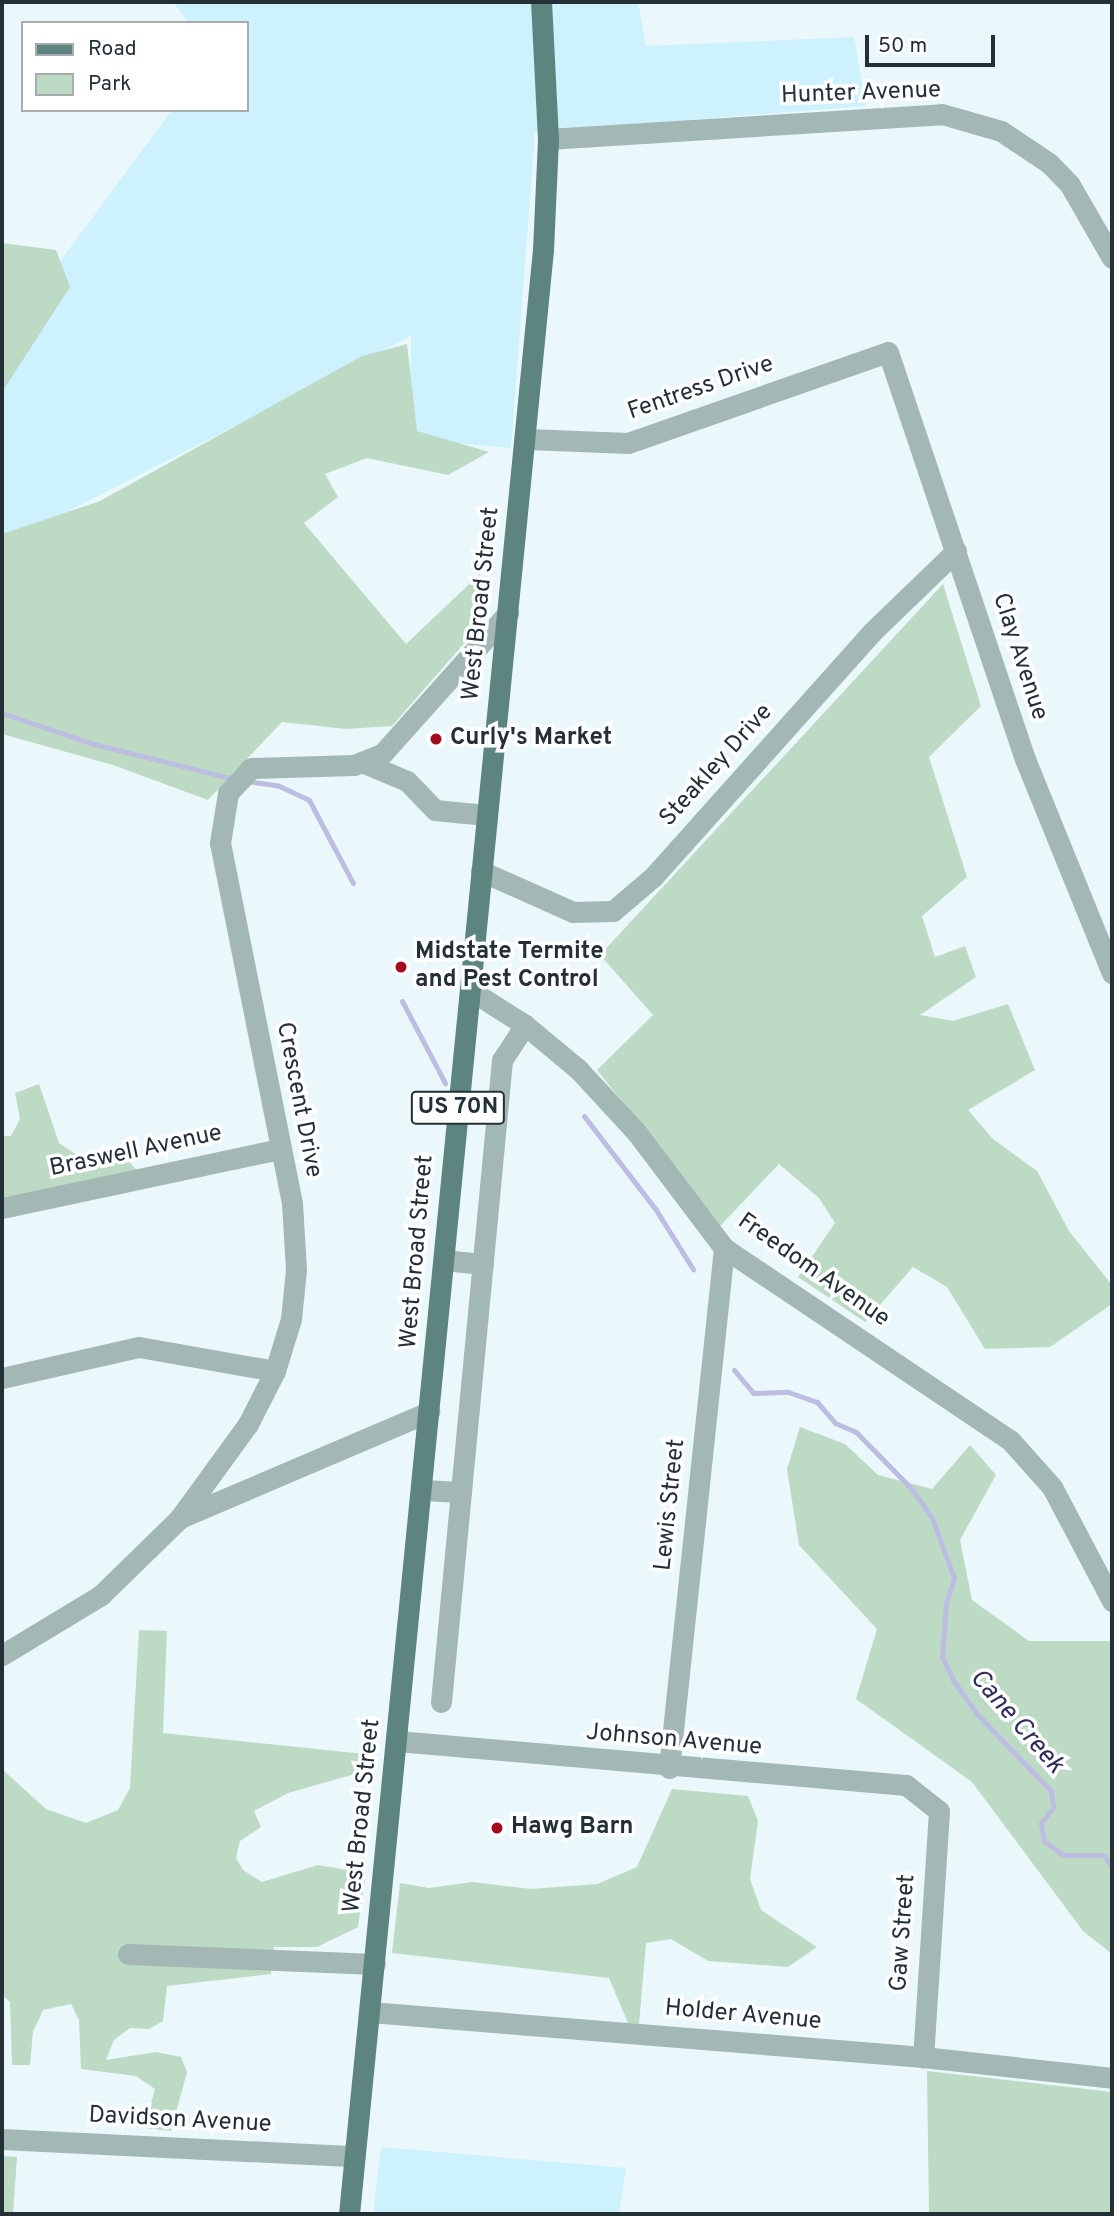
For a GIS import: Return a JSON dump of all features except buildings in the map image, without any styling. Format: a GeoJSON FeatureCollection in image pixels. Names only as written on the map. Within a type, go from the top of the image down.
{"type":"FeatureCollection","features":[{"type":"Feature","properties":{"kind":"main road","name":"West Broad Street"},"geometry":{"type":"LineString","coordinates":[[349,2214],[486,815],[527,439],[548,139],[541,2]]}},
{"type":"Feature","properties":{"kind":"street","name":"Hunter Avenue"},"geometry":{"type":"LineString","coordinates":[[548,139],[942,114],[1002,131],[1049,163],[1070,185],[1112,258]]}},
{"type":"Feature","properties":{"kind":"street","name":"Fentress Drive"},"geometry":{"type":"LineString","coordinates":[[527,439],[628,443],[888,352]]}},
{"type":"Feature","properties":{"kind":"street","name":"Clay Avenue"},"geometry":{"type":"LineString","coordinates":[[888,352],[1025,759],[1112,973]]}},
{"type":"Feature","properties":{"kind":"street","name":"Steakley Drive"},"geometry":{"type":"LineString","coordinates":[[481,871],[573,912],[613,911],[653,877],[872,632],[956,551]]}},
{"type":"Feature","properties":{"kind":"street","name":"Crescent Drive"},"geometry":{"type":"LineString","coordinates":[[2,1655],[101,1595],[179,1518],[248,1424],[275,1371],[291,1319],[296,1270],[292,1203],[220,843],[228,793],[251,768],[362,762],[383,753],[508,613]]}},
{"type":"Feature","properties":{"kind":"street"},"geometry":{"type":"LineString","coordinates":[[394,741],[407,781]]}},
{"type":"Feature","properties":{"kind":"street"},"geometry":{"type":"LineString","coordinates":[[362,762],[407,781],[435,810],[486,815]]}},
{"type":"Feature","properties":{"kind":"street","name":"Freedom Avenue"},"geometry":{"type":"LineString","coordinates":[[470,990],[524,1024],[578,1069],[637,1133],[724,1248],[1010,1440],[1052,1487],[1112,1601]]}},
{"type":"Feature","properties":{"kind":"street"},"geometry":{"type":"LineString","coordinates":[[441,1702],[502,1060],[524,1024]]}},
{"type":"Feature","properties":{"kind":"street","name":"Braswell Avenue"},"geometry":{"type":"LineString","coordinates":[[2,1208],[280,1149]]}},
{"type":"Feature","properties":{"kind":"street","name":"Lewis Street"},"geometry":{"type":"LineString","coordinates":[[669,1768],[724,1248]]}},
{"type":"Feature","properties":{"kind":"street"},"geometry":{"type":"LineString","coordinates":[[444,1260],[483,1264]]}},
{"type":"Feature","properties":{"kind":"street"},"geometry":{"type":"LineString","coordinates":[[2,1378],[139,1347],[275,1371]]}},
{"type":"Feature","properties":{"kind":"street"},"geometry":{"type":"LineString","coordinates":[[179,1518],[429,1412]]}},
{"type":"Feature","properties":{"kind":"street"},"geometry":{"type":"LineString","coordinates":[[422,1490],[461,1492]]}},
{"type":"Feature","properties":{"kind":"street","name":"Johnson Avenue"},"geometry":{"type":"LineString","coordinates":[[397,1741],[669,1768],[906,1785],[939,1811]]}},
{"type":"Feature","properties":{"kind":"street","name":"Gaw Street"},"geometry":{"type":"LineString","coordinates":[[923,2057],[939,1811]]}},
{"type":"Feature","properties":{"kind":"street"},"geometry":{"type":"LineString","coordinates":[[128,1954],[375,1964]]}},
{"type":"Feature","properties":{"kind":"street","name":"Holder Avenue"},"geometry":{"type":"LineString","coordinates":[[370,2012],[923,2057],[1112,2078]]}},
{"type":"Feature","properties":{"kind":"street","name":"Davidson Avenue"},"geometry":{"type":"LineString","coordinates":[[2,2139],[355,2156]]}},
{"type":"Feature","properties":{"kind":"shaded area"},"geometry":{"type":"Polygon","coordinates":[[[173,2],[638,2],[646,46],[854,37],[866,106],[535,132],[511,448],[411,439],[411,336],[2,545],[2,340],[171,112],[248,112],[248,21],[187,21],[173,2]]]}},
{"type":"Feature","properties":{"kind":"shaded area"},"geometry":{"type":"Polygon","coordinates":[[[381,2147],[626,2168],[619,2214],[373,2214],[381,2147]]]}},
{"type":"Feature","properties":{"kind":"green space"},"geometry":{"type":"Polygon","coordinates":[[[2,243],[56,250],[70,287],[2,392],[2,243]]]}},
{"type":"Feature","properties":{"kind":"green space"},"geometry":{"type":"Polygon","coordinates":[[[407,344],[417,431],[489,452],[448,475],[367,458],[325,474],[338,497],[304,523],[406,644],[480,574],[475,631],[392,726],[346,729],[282,722],[208,800],[113,765],[2,734],[2,534],[100,501],[362,356],[407,344]]]}},
{"type":"Feature","properties":{"kind":"green space"},"geometry":{"type":"Polygon","coordinates":[[[943,584],[981,706],[929,757],[967,877],[922,916],[935,957],[965,946],[976,977],[920,1015],[953,1021],[1008,1004],[1035,1070],[968,1110],[993,1139],[1037,1171],[1069,1231],[1112,1285],[1112,1304],[1050,1347],[985,1349],[947,1287],[913,1267],[865,1322],[798,1277],[835,1223],[819,1198],[779,1164],[720,1226],[597,1070],[653,1015],[600,955],[943,584]]]}},
{"type":"Feature","properties":{"kind":"green space"},"geometry":{"type":"Polygon","coordinates":[[[39,1084],[59,1143],[84,1160],[127,1159],[138,1172],[2,1201],[2,1136],[11,1136],[20,1119],[15,1093],[39,1084]]]}},
{"type":"Feature","properties":{"kind":"green space"},"geometry":{"type":"Polygon","coordinates":[[[800,1427],[845,1444],[878,1475],[932,1489],[970,1445],[996,1475],[960,1540],[972,1600],[1029,1641],[1112,1641],[1112,1954],[1083,1931],[972,1782],[856,1699],[877,1629],[799,1545],[787,1469],[800,1427]]]}},
{"type":"Feature","properties":{"kind":"green space"},"geometry":{"type":"Polygon","coordinates":[[[139,1630],[167,1631],[163,1733],[374,1755],[362,1772],[288,1793],[254,1811],[261,1827],[240,1841],[236,1858],[243,1870],[262,1882],[318,1865],[366,1873],[358,1927],[317,1947],[274,1947],[271,1974],[167,1986],[163,2021],[149,2029],[130,2028],[114,2040],[106,2060],[156,2052],[181,2057],[187,2072],[171,2131],[128,2126],[148,2113],[155,2089],[136,2076],[81,2069],[79,2020],[71,2004],[43,2010],[33,2032],[30,2065],[12,2065],[10,2002],[2,1995],[2,1769],[46,1809],[86,1823],[118,1810],[130,1788],[139,1630]]]}},
{"type":"Feature","properties":{"kind":"green space"},"geometry":{"type":"Polygon","coordinates":[[[672,1789],[748,1796],[758,1821],[750,1879],[761,1910],[817,1947],[788,1967],[708,1961],[671,1939],[646,1943],[639,2024],[628,2023],[609,1978],[392,1953],[400,1883],[429,1888],[472,1882],[531,1889],[597,1884],[637,1867],[672,1789]]]}},
{"type":"Feature","properties":{"kind":"green space"},"geometry":{"type":"Polygon","coordinates":[[[927,2071],[1112,2092],[1112,2214],[929,2214],[927,2071]]]}},
{"type":"Feature","properties":{"kind":"green space"},"geometry":{"type":"Polygon","coordinates":[[[2,2156],[17,2157],[13,2214],[2,2214],[2,2156]]]}},
{"type":"Feature","properties":{"kind":"waterway"},"geometry":{"type":"LineString","coordinates":[[2,713],[90,743],[234,779]]}},
{"type":"Feature","properties":{"kind":"waterway"},"geometry":{"type":"LineString","coordinates":[[247,781],[277,785],[309,800],[353,883]]}},
{"type":"Feature","properties":{"kind":"waterway"},"geometry":{"type":"LineString","coordinates":[[402,1001],[445,1083]]}},
{"type":"Feature","properties":{"kind":"waterway"},"geometry":{"type":"LineString","coordinates":[[584,1116],[656,1210],[693,1269]]}},
{"type":"Feature","properties":{"kind":"waterway","name":"Cane Creek"},"geometry":{"type":"LineString","coordinates":[[734,1370],[753,1393],[788,1392],[817,1402],[835,1423],[856,1432],[911,1488],[932,1518],[954,1578],[946,1603],[942,1657],[953,1680],[977,1714],[1051,1791],[1053,1808],[1041,1823],[1044,1841],[1063,1855],[1104,1855],[1112,1868]]}},
{"type":"Feature","properties":{"kind":"waterway","name":"Cane Creek"},"geometry":{"type":"LineString","coordinates":[[1112,1888],[1112,1925]]}},
{"type":"Feature","properties":{"kind":"place","name":"Curly's Market"},"geometry":{"type":"Point","coordinates":[436,739]}},
{"type":"Feature","properties":{"kind":"place","name":"Midstate Termite and Pest Control"},"geometry":{"type":"Point","coordinates":[401,967]}},
{"type":"Feature","properties":{"kind":"place","name":"Hawg Barn"},"geometry":{"type":"Point","coordinates":[497,1828]}}]}
